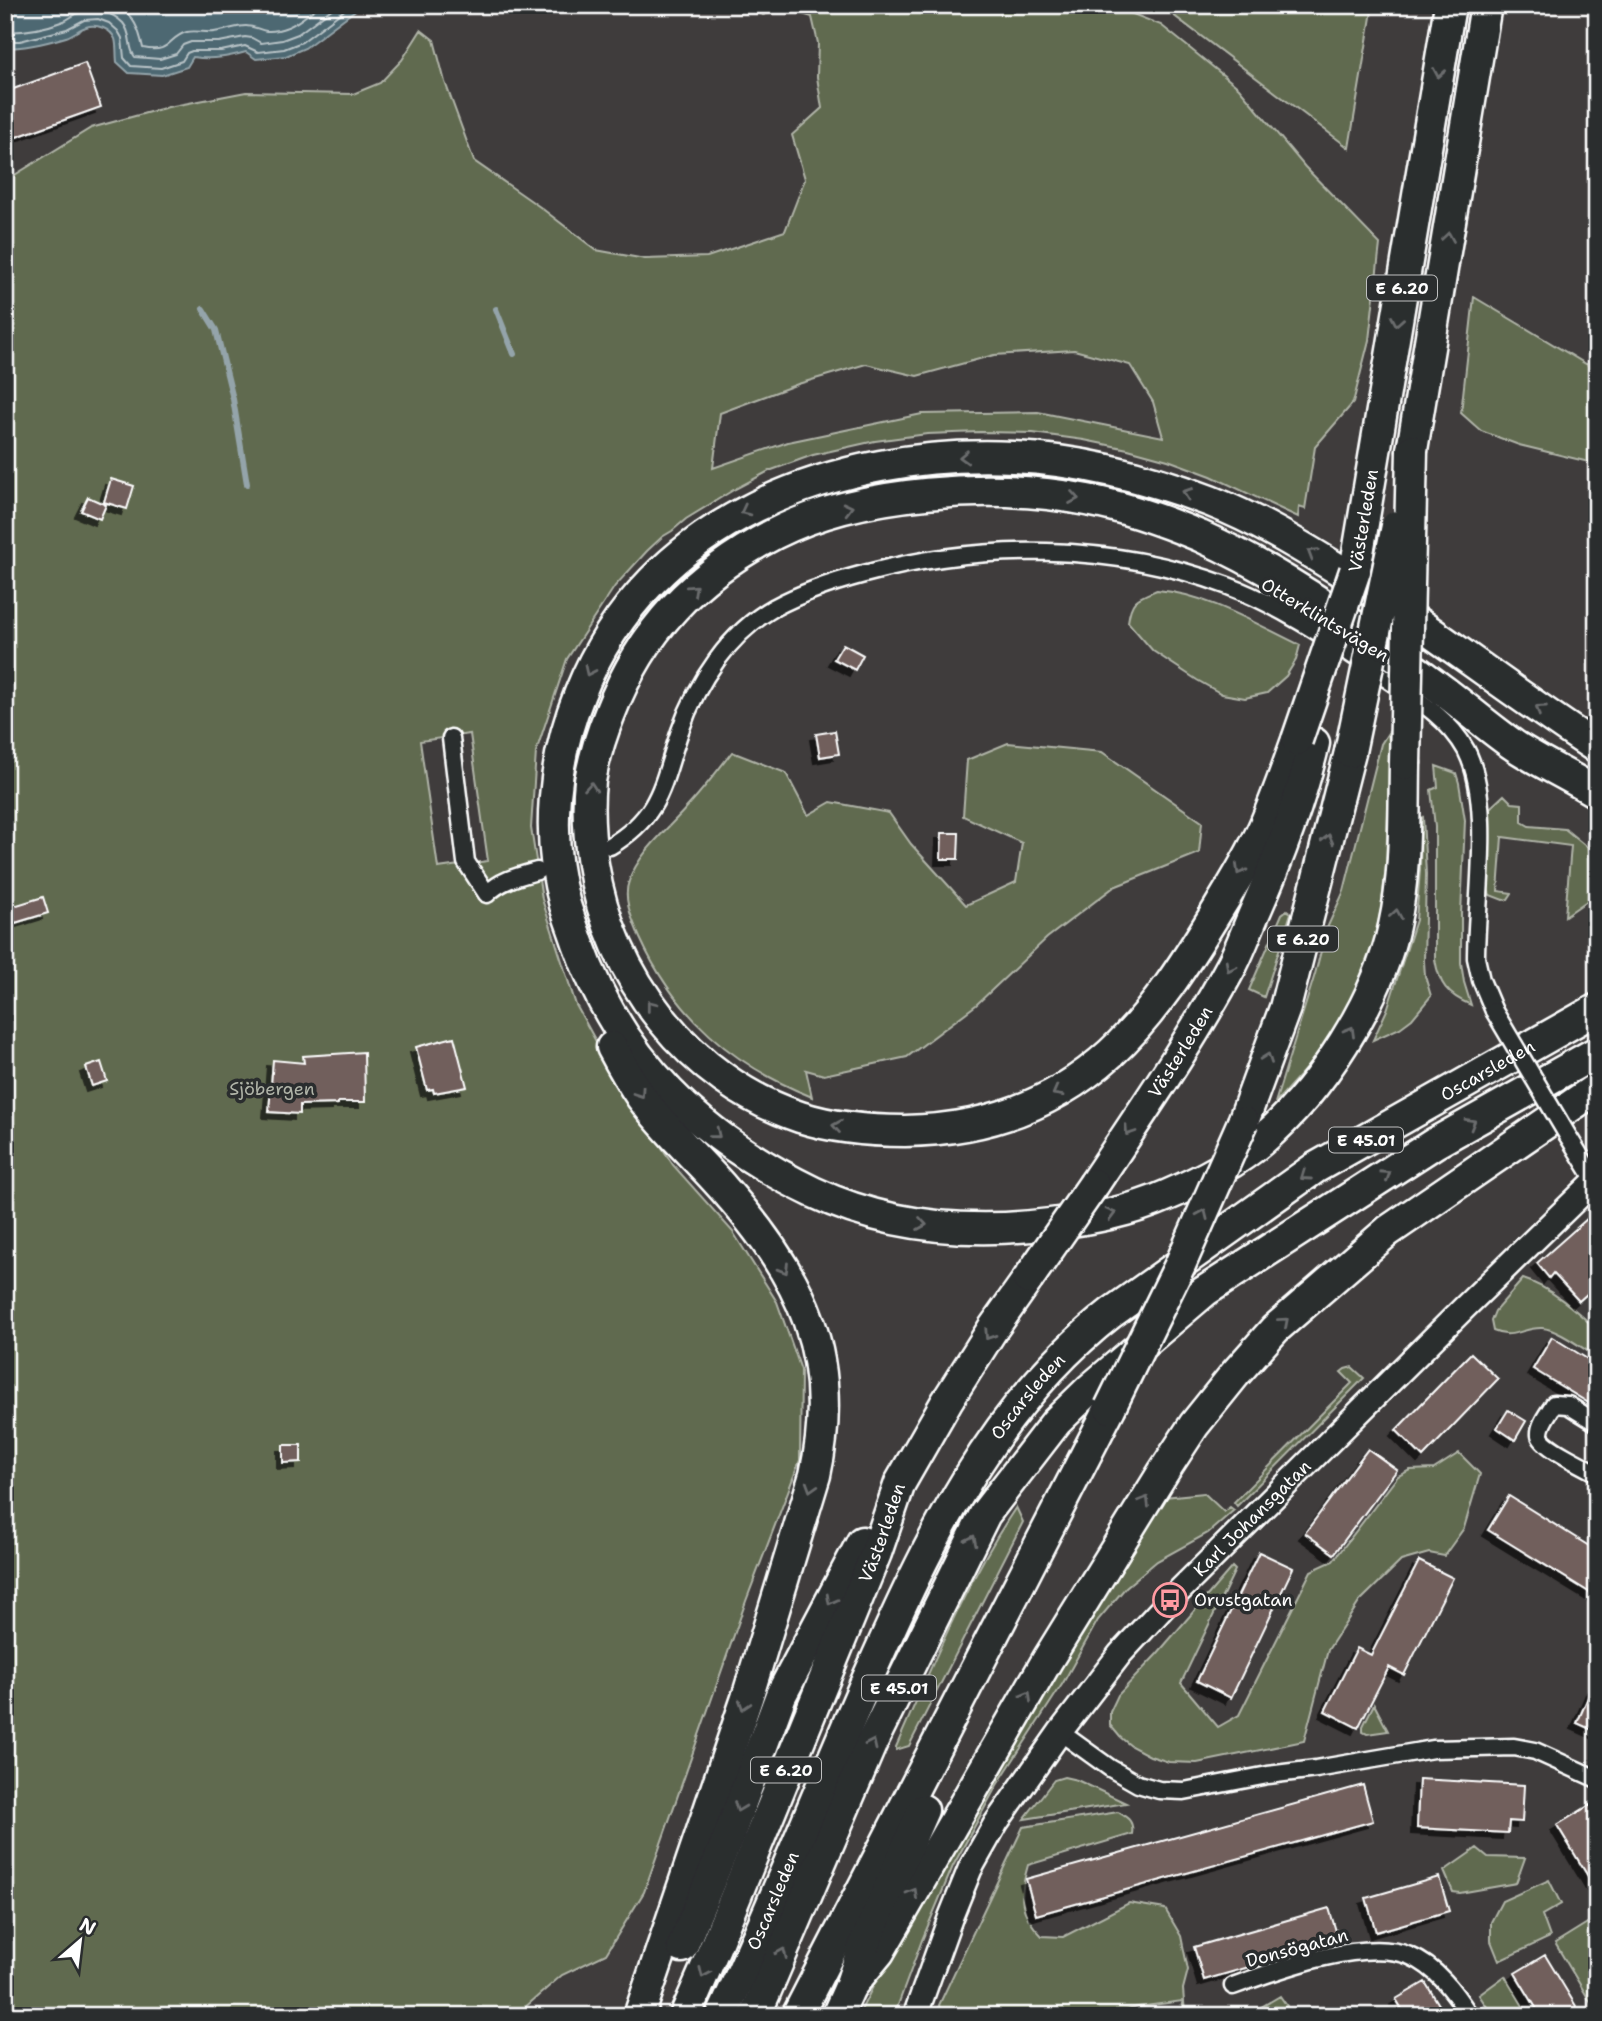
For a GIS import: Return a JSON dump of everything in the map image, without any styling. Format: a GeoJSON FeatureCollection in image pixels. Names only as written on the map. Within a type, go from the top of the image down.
{"type":"FeatureCollection","features":[{"type":"Feature","properties":{"kind":"highway","name":"Västerleden"},"geometry":{"type":"LineString","coordinates":[[685,2016],[876,1553],[900,1483],[992,1330],[1094,1184],[1206,1012],[1234,960],[1288,834],[1303,788],[1306,742],[1355,571],[1450,5]]}},
{"type":"Feature","properties":{"kind":"highway","name":"Västerleden"},"geometry":{"type":"LineString","coordinates":[[1036,1554],[1180,1265],[1243,1122],[1285,1008],[1350,752],[1412,450],[1486,5]]}},
{"type":"Feature","properties":{"kind":"highway"},"geometry":{"type":"LineString","coordinates":[[1412,450],[1405,764],[1402,880],[1393,932],[1377,979],[1328,1067],[1296,1107],[1261,1141],[1206,1177],[1161,1199],[1094,1219],[996,1229],[932,1225],[858,1210],[830,1200],[730,1145],[688,1112],[663,1087],[627,1039],[586,965],[564,903],[556,858],[554,807],[558,772],[577,700],[600,649],[629,607],[675,559],[727,520],[803,486],[873,467],[943,458],[1014,457],[1120,472],[1183,492],[1250,519],[1302,547],[1383,598],[1597,748]]}},
{"type":"Feature","properties":{"kind":"highway"},"geometry":{"type":"LineString","coordinates":[[1306,742],[1226,896],[1185,964],[1144,1018],[1112,1052],[1060,1091],[1008,1115],[943,1130],[868,1130],[830,1125],[797,1116],[769,1104],[712,1071],[681,1041],[642,993],[606,920],[596,882],[589,817],[590,784],[597,751],[618,693],[633,662],[676,604],[721,566],[783,529],[846,508],[883,500],[944,493],[1053,494],[1095,501],[1199,536],[1313,597],[1451,696],[1512,744],[1597,793]]}},
{"type":"Feature","properties":{"kind":"highway"},"geometry":{"type":"LineString","coordinates":[[586,965],[587,989],[600,1026],[642,1098],[677,1141],[724,1189],[784,1267],[810,1321],[822,1370],[821,1449],[815,1475],[747,1698],[639,2016]]}},
{"type":"Feature","properties":{"kind":"highway","name":"Oscarsleden"},"geometry":{"type":"LineString","coordinates":[[722,2016],[751,1954],[850,1718],[895,1617],[938,1531],[981,1455],[1043,1376],[1076,1342],[1111,1312],[1315,1168],[1597,1009]]}},
{"type":"Feature","properties":{"kind":"highway","name":"Oscarsleden"},"geometry":{"type":"LineString","coordinates":[[755,2016],[872,1742],[985,1514],[1056,1422],[1090,1389],[1205,1292],[1435,1143],[1597,1052]]}},
{"type":"Feature","properties":{"kind":"highway"},"geometry":{"type":"LineString","coordinates":[[850,1987],[879,1952],[1048,1659],[1164,1471],[1194,1425],[1235,1374],[1275,1329],[1388,1231],[1597,1088]]}},
{"type":"Feature","properties":{"kind":"highway"},"geometry":{"type":"LineString","coordinates":[[651,2016],[729,1835],[781,1695],[864,1539],[900,1483]]}},
{"type":"Feature","properties":{"kind":"highway"},"geometry":{"type":"LineString","coordinates":[[837,2016],[870,1932],[1036,1554]]}},
{"type":"Feature","properties":{"kind":"highway","name":"E 6.20"},"geometry":{"type":"LineString","coordinates":[[797,2016],[1036,1554]]}},
{"type":"Feature","properties":{"kind":"street","name":"Otterklintsvägen"},"geometry":{"type":"LineString","coordinates":[[610,846],[643,821],[653,807],[661,793],[691,702],[738,635],[776,607],[810,591],[893,566],[989,553],[1087,554],[1167,566],[1229,586],[1267,604],[1355,657],[1440,717],[1456,734],[1473,768],[1481,810],[1476,958],[1481,980],[1494,1011],[1596,1180]]}},
{"type":"Feature","properties":{"kind":"street"},"geometry":{"type":"LineString","coordinates":[[451,738],[466,862],[482,888],[487,894],[503,881],[537,871]]}},
{"type":"Feature","properties":{"kind":"street","name":"Karl Johansgatan"},"geometry":{"type":"LineString","coordinates":[[915,2016],[951,1916],[971,1869],[996,1823],[1060,1732],[1120,1654],[1170,1600],[1596,1180]]}},
{"type":"Feature","properties":{"kind":"street"},"geometry":{"type":"LineString","coordinates":[[1597,1423],[1568,1405],[1554,1404],[1542,1424],[1540,1435],[1541,1440],[1549,1447],[1597,1473]]}},
{"type":"Feature","properties":{"kind":"street"},"geometry":{"type":"LineString","coordinates":[[1060,1732],[1110,1768],[1138,1784],[1159,1790],[1184,1791],[1433,1749],[1514,1747],[1535,1751],[1597,1779]]}},
{"type":"Feature","properties":{"kind":"street","name":"Donsögatan"},"geometry":{"type":"LineString","coordinates":[[1233,1986],[1332,1956],[1370,1949],[1394,1951],[1424,1963],[1452,1989],[1470,2016]]}},
{"type":"Feature","properties":{"kind":"green space","name":"Sjöbergen"},"geometry":{"type":"Polygon","coordinates":[[[747,5],[1110,5],[1161,25],[1239,88],[1305,167],[1380,244],[1369,340],[1353,403],[1315,447],[1305,509],[1299,507],[1298,517],[1211,476],[1128,449],[1033,433],[927,434],[875,441],[813,455],[769,471],[686,519],[647,551],[615,586],[567,659],[536,752],[531,828],[542,899],[576,1005],[604,1056],[673,1165],[733,1232],[777,1302],[801,1370],[800,1460],[746,1601],[644,1892],[606,1954],[562,1975],[515,2016],[5,2016],[5,181],[91,128],[168,107],[246,92],[353,94],[380,83],[402,60],[421,30],[434,40],[445,82],[474,161],[596,250],[645,259],[707,257],[785,231],[805,179],[792,135],[822,108],[817,77],[818,43],[812,17],[787,9],[763,15],[747,5]],[[1074,350],[994,355],[917,376],[866,364],[798,384],[720,413],[713,468],[788,442],[922,414],[1038,412],[1163,437],[1153,402],[1130,365],[1074,350]],[[470,734],[420,741],[438,868],[488,861],[470,734]]]}},
{"type":"Feature","properties":{"kind":"green space"},"geometry":{"type":"Polygon","coordinates":[[[1152,5],[1373,5],[1349,148],[1169,12],[1152,5]]]}},
{"type":"Feature","properties":{"kind":"green space"},"geometry":{"type":"Polygon","coordinates":[[[1474,297],[1586,364],[1597,367],[1597,464],[1519,445],[1481,431],[1461,413],[1474,297]]]}},
{"type":"Feature","properties":{"kind":"green space"},"geometry":{"type":"Polygon","coordinates":[[[1157,590],[1212,603],[1300,645],[1296,660],[1286,676],[1267,693],[1245,698],[1222,694],[1153,651],[1128,622],[1136,600],[1157,590]]]}},
{"type":"Feature","properties":{"kind":"green space"},"geometry":{"type":"Polygon","coordinates":[[[1388,733],[1390,751],[1386,866],[1375,938],[1349,1005],[1332,1035],[1275,1103],[1327,928],[1344,891],[1381,744],[1388,733]]]}},
{"type":"Feature","properties":{"kind":"green space"},"geometry":{"type":"Polygon","coordinates":[[[1008,743],[1102,752],[1202,822],[1199,853],[1114,887],[1047,938],[976,1005],[907,1057],[824,1075],[806,1070],[812,1097],[757,1070],[732,1053],[689,1015],[654,966],[640,938],[629,910],[627,888],[640,860],[700,793],[732,752],[786,773],[808,815],[831,802],[889,813],[911,844],[966,905],[1016,882],[1022,843],[963,816],[967,760],[1008,743]]]}},
{"type":"Feature","properties":{"kind":"green space"},"geometry":{"type":"Polygon","coordinates":[[[1436,766],[1456,773],[1465,820],[1461,963],[1471,1005],[1446,988],[1435,959],[1435,827],[1431,790],[1438,787],[1436,766]]]}},
{"type":"Feature","properties":{"kind":"green space"},"geometry":{"type":"Polygon","coordinates":[[[1504,795],[1512,803],[1522,804],[1522,822],[1529,826],[1565,829],[1588,848],[1597,863],[1597,887],[1591,898],[1565,916],[1571,846],[1502,837],[1498,891],[1512,893],[1508,899],[1503,900],[1490,895],[1490,808],[1504,795]]]}},
{"type":"Feature","properties":{"kind":"green space"},"geometry":{"type":"Polygon","coordinates":[[[1423,817],[1426,874],[1424,961],[1431,996],[1412,1019],[1400,1028],[1373,1040],[1387,1010],[1416,920],[1423,817]]]}},
{"type":"Feature","properties":{"kind":"green space"},"geometry":{"type":"Polygon","coordinates":[[[1287,910],[1291,913],[1264,997],[1249,990],[1282,914],[1287,910]]]}},
{"type":"Feature","properties":{"kind":"green space"},"geometry":{"type":"Polygon","coordinates":[[[1523,1279],[1553,1294],[1597,1330],[1597,1357],[1548,1329],[1536,1328],[1513,1334],[1493,1331],[1491,1321],[1495,1311],[1523,1279]]]}},
{"type":"Feature","properties":{"kind":"green space"},"geometry":{"type":"Polygon","coordinates":[[[1352,1367],[1364,1378],[1237,1506],[1234,1502],[1352,1383],[1341,1372],[1352,1367]]]}},
{"type":"Feature","properties":{"kind":"green space"},"geometry":{"type":"Polygon","coordinates":[[[1459,1453],[1480,1474],[1464,1528],[1444,1556],[1429,1553],[1401,1561],[1360,1601],[1328,1650],[1304,1741],[1197,1763],[1169,1762],[1131,1746],[1110,1725],[1110,1712],[1118,1695],[1232,1567],[1235,1570],[1181,1683],[1218,1727],[1239,1715],[1311,1571],[1333,1561],[1398,1476],[1410,1470],[1434,1469],[1459,1453]]]}},
{"type":"Feature","properties":{"kind":"green space"},"geometry":{"type":"Polygon","coordinates":[[[1204,1493],[1224,1512],[1230,1507],[1234,1510],[1208,1533],[1157,1561],[1126,1587],[1098,1620],[1063,1683],[997,1785],[953,1866],[894,2016],[858,2016],[892,1949],[1007,1753],[1164,1497],[1204,1493]]]}},
{"type":"Feature","properties":{"kind":"green space"},"geometry":{"type":"Polygon","coordinates":[[[1016,1507],[1023,1522],[909,1746],[896,1750],[966,1594],[1016,1507]]]}},
{"type":"Feature","properties":{"kind":"green space"},"geometry":{"type":"Polygon","coordinates":[[[1374,1704],[1388,1731],[1367,1734],[1363,1732],[1363,1726],[1374,1704]]]}},
{"type":"Feature","properties":{"kind":"green space"},"geometry":{"type":"Polygon","coordinates":[[[1064,1777],[1077,1780],[1126,1803],[1024,1819],[1054,1780],[1064,1777]]]}},
{"type":"Feature","properties":{"kind":"green space"},"geometry":{"type":"Polygon","coordinates":[[[1118,1812],[1130,1820],[1132,1834],[1028,1865],[1022,1895],[1025,1911],[1042,1936],[1063,1937],[1129,1903],[1165,1909],[1181,1936],[1188,1970],[1183,1989],[1185,2014],[1182,2001],[1138,2007],[1105,2016],[942,2016],[939,2005],[1023,1827],[1118,1812]]]}},
{"type":"Feature","properties":{"kind":"green space"},"geometry":{"type":"Polygon","coordinates":[[[1477,1848],[1488,1857],[1525,1858],[1516,1883],[1453,1892],[1444,1871],[1477,1848]]]}},
{"type":"Feature","properties":{"kind":"green space"},"geometry":{"type":"Polygon","coordinates":[[[1549,1880],[1561,1904],[1542,1915],[1550,1937],[1499,1961],[1491,1941],[1491,1922],[1502,1901],[1549,1880]]]}},
{"type":"Feature","properties":{"kind":"green space"},"geometry":{"type":"Polygon","coordinates":[[[1597,1917],[1597,2013],[1555,1943],[1597,1917]]]}},
{"type":"Feature","properties":{"kind":"green space"},"geometry":{"type":"Polygon","coordinates":[[[1505,1976],[1529,2016],[1493,2016],[1479,1995],[1505,1976]]]}},
{"type":"Feature","properties":{"kind":"green space"},"geometry":{"type":"Polygon","coordinates":[[[1280,1996],[1287,2006],[1273,2016],[1246,2016],[1280,1996]]]}},
{"type":"Feature","properties":{"kind":"water"},"geometry":{"type":"Polygon","coordinates":[[[5,5],[362,5],[305,48],[286,56],[256,59],[246,52],[220,57],[193,57],[187,67],[162,75],[129,73],[117,62],[113,35],[99,26],[86,27],[69,36],[43,43],[5,48],[5,5]]]}},
{"type":"Feature","properties":{"kind":"building"},"geometry":{"type":"Polygon","coordinates":[[[85,63],[101,107],[5,141],[5,92],[85,63]]]}},
{"type":"Feature","properties":{"kind":"building"},"geometry":{"type":"Polygon","coordinates":[[[111,479],[134,486],[127,509],[104,502],[111,479]]]}},
{"type":"Feature","properties":{"kind":"building"},"geometry":{"type":"Polygon","coordinates":[[[88,497],[106,505],[100,519],[81,511],[88,497]]]}},
{"type":"Feature","properties":{"kind":"building"},"geometry":{"type":"Polygon","coordinates":[[[843,644],[863,655],[855,670],[834,659],[843,644]]]}},
{"type":"Feature","properties":{"kind":"building"},"geometry":{"type":"Polygon","coordinates":[[[835,731],[839,754],[820,757],[816,734],[835,731]]]}},
{"type":"Feature","properties":{"kind":"building"},"geometry":{"type":"Polygon","coordinates":[[[942,833],[959,833],[958,859],[941,859],[942,833]]]}},
{"type":"Feature","properties":{"kind":"building"},"geometry":{"type":"Polygon","coordinates":[[[43,897],[48,913],[15,923],[7,908],[43,897]]]}},
{"type":"Feature","properties":{"kind":"building"},"geometry":{"type":"Polygon","coordinates":[[[454,1037],[467,1087],[434,1093],[433,1089],[427,1090],[416,1047],[454,1037]]]}},
{"type":"Feature","properties":{"kind":"building"},"geometry":{"type":"Polygon","coordinates":[[[364,1052],[365,1102],[300,1105],[300,1114],[269,1112],[273,1060],[304,1063],[303,1056],[364,1052]]]}},
{"type":"Feature","properties":{"kind":"building"},"geometry":{"type":"Polygon","coordinates":[[[101,1062],[107,1081],[92,1086],[86,1067],[101,1062]]]}},
{"type":"Feature","properties":{"kind":"building"},"geometry":{"type":"Polygon","coordinates":[[[1597,1210],[1597,1285],[1579,1301],[1553,1273],[1549,1278],[1537,1263],[1597,1210]]]}},
{"type":"Feature","properties":{"kind":"building"},"geometry":{"type":"Polygon","coordinates":[[[1552,1337],[1597,1365],[1597,1408],[1533,1369],[1552,1337]]]}},
{"type":"Feature","properties":{"kind":"building"},"geometry":{"type":"Polygon","coordinates":[[[1471,1353],[1498,1379],[1423,1457],[1396,1430],[1471,1353]]]}},
{"type":"Feature","properties":{"kind":"building"},"geometry":{"type":"Polygon","coordinates":[[[1508,1410],[1526,1421],[1515,1440],[1497,1428],[1508,1410]]]}},
{"type":"Feature","properties":{"kind":"building"},"geometry":{"type":"Polygon","coordinates":[[[283,1445],[301,1445],[301,1462],[283,1463],[283,1445]]]}},
{"type":"Feature","properties":{"kind":"building"},"geometry":{"type":"Polygon","coordinates":[[[1368,1449],[1397,1470],[1334,1554],[1305,1533],[1368,1449]]]}},
{"type":"Feature","properties":{"kind":"building"},"geometry":{"type":"Polygon","coordinates":[[[1509,1496],[1597,1551],[1597,1597],[1488,1530],[1509,1496]]]}},
{"type":"Feature","properties":{"kind":"building"},"geometry":{"type":"Polygon","coordinates":[[[1259,1552],[1293,1568],[1231,1698],[1197,1681],[1259,1552]]]}},
{"type":"Feature","properties":{"kind":"building"},"geometry":{"type":"Polygon","coordinates":[[[1419,1561],[1453,1578],[1404,1675],[1389,1667],[1358,1728],[1325,1711],[1357,1648],[1371,1655],[1419,1561]]]}},
{"type":"Feature","properties":{"kind":"building"},"geometry":{"type":"Polygon","coordinates":[[[1597,1677],[1597,1732],[1577,1723],[1597,1677]]]}},
{"type":"Feature","properties":{"kind":"building"},"geometry":{"type":"Polygon","coordinates":[[[1419,1779],[1524,1785],[1522,1822],[1509,1821],[1508,1833],[1417,1828],[1419,1779]]]}},
{"type":"Feature","properties":{"kind":"building"},"geometry":{"type":"Polygon","coordinates":[[[1363,1785],[1373,1821],[1036,1915],[1026,1879],[1363,1785]]]}},
{"type":"Feature","properties":{"kind":"building"},"geometry":{"type":"Polygon","coordinates":[[[1590,1805],[1597,1817],[1597,1891],[1557,1825],[1590,1805]]]}},
{"type":"Feature","properties":{"kind":"building"},"geometry":{"type":"Polygon","coordinates":[[[1439,1877],[1449,1911],[1376,1932],[1366,1898],[1439,1877]]]}},
{"type":"Feature","properties":{"kind":"building"},"geometry":{"type":"Polygon","coordinates":[[[1329,1908],[1339,1941],[1204,1980],[1194,1947],[1329,1908]]]}},
{"type":"Feature","properties":{"kind":"building"},"geometry":{"type":"Polygon","coordinates":[[[1545,1955],[1582,2016],[1541,2016],[1515,1973],[1545,1955]]]}},
{"type":"Feature","properties":{"kind":"building"},"geometry":{"type":"Polygon","coordinates":[[[1425,1982],[1446,2016],[1406,2016],[1396,1999],[1425,1982]]]}},
{"type":"Feature","properties":{"kind":"waterway"},"geometry":{"type":"LineString","coordinates":[[203,309],[216,330],[233,399],[247,484]]}},
{"type":"Feature","properties":{"kind":"waterway"},"geometry":{"type":"LineString","coordinates":[[496,309],[514,354]]}},
{"type":"Feature","properties":{"kind":"place","name":"Orustgatan"},"geometry":{"type":"Point","coordinates":[1170,1600]}}]}
